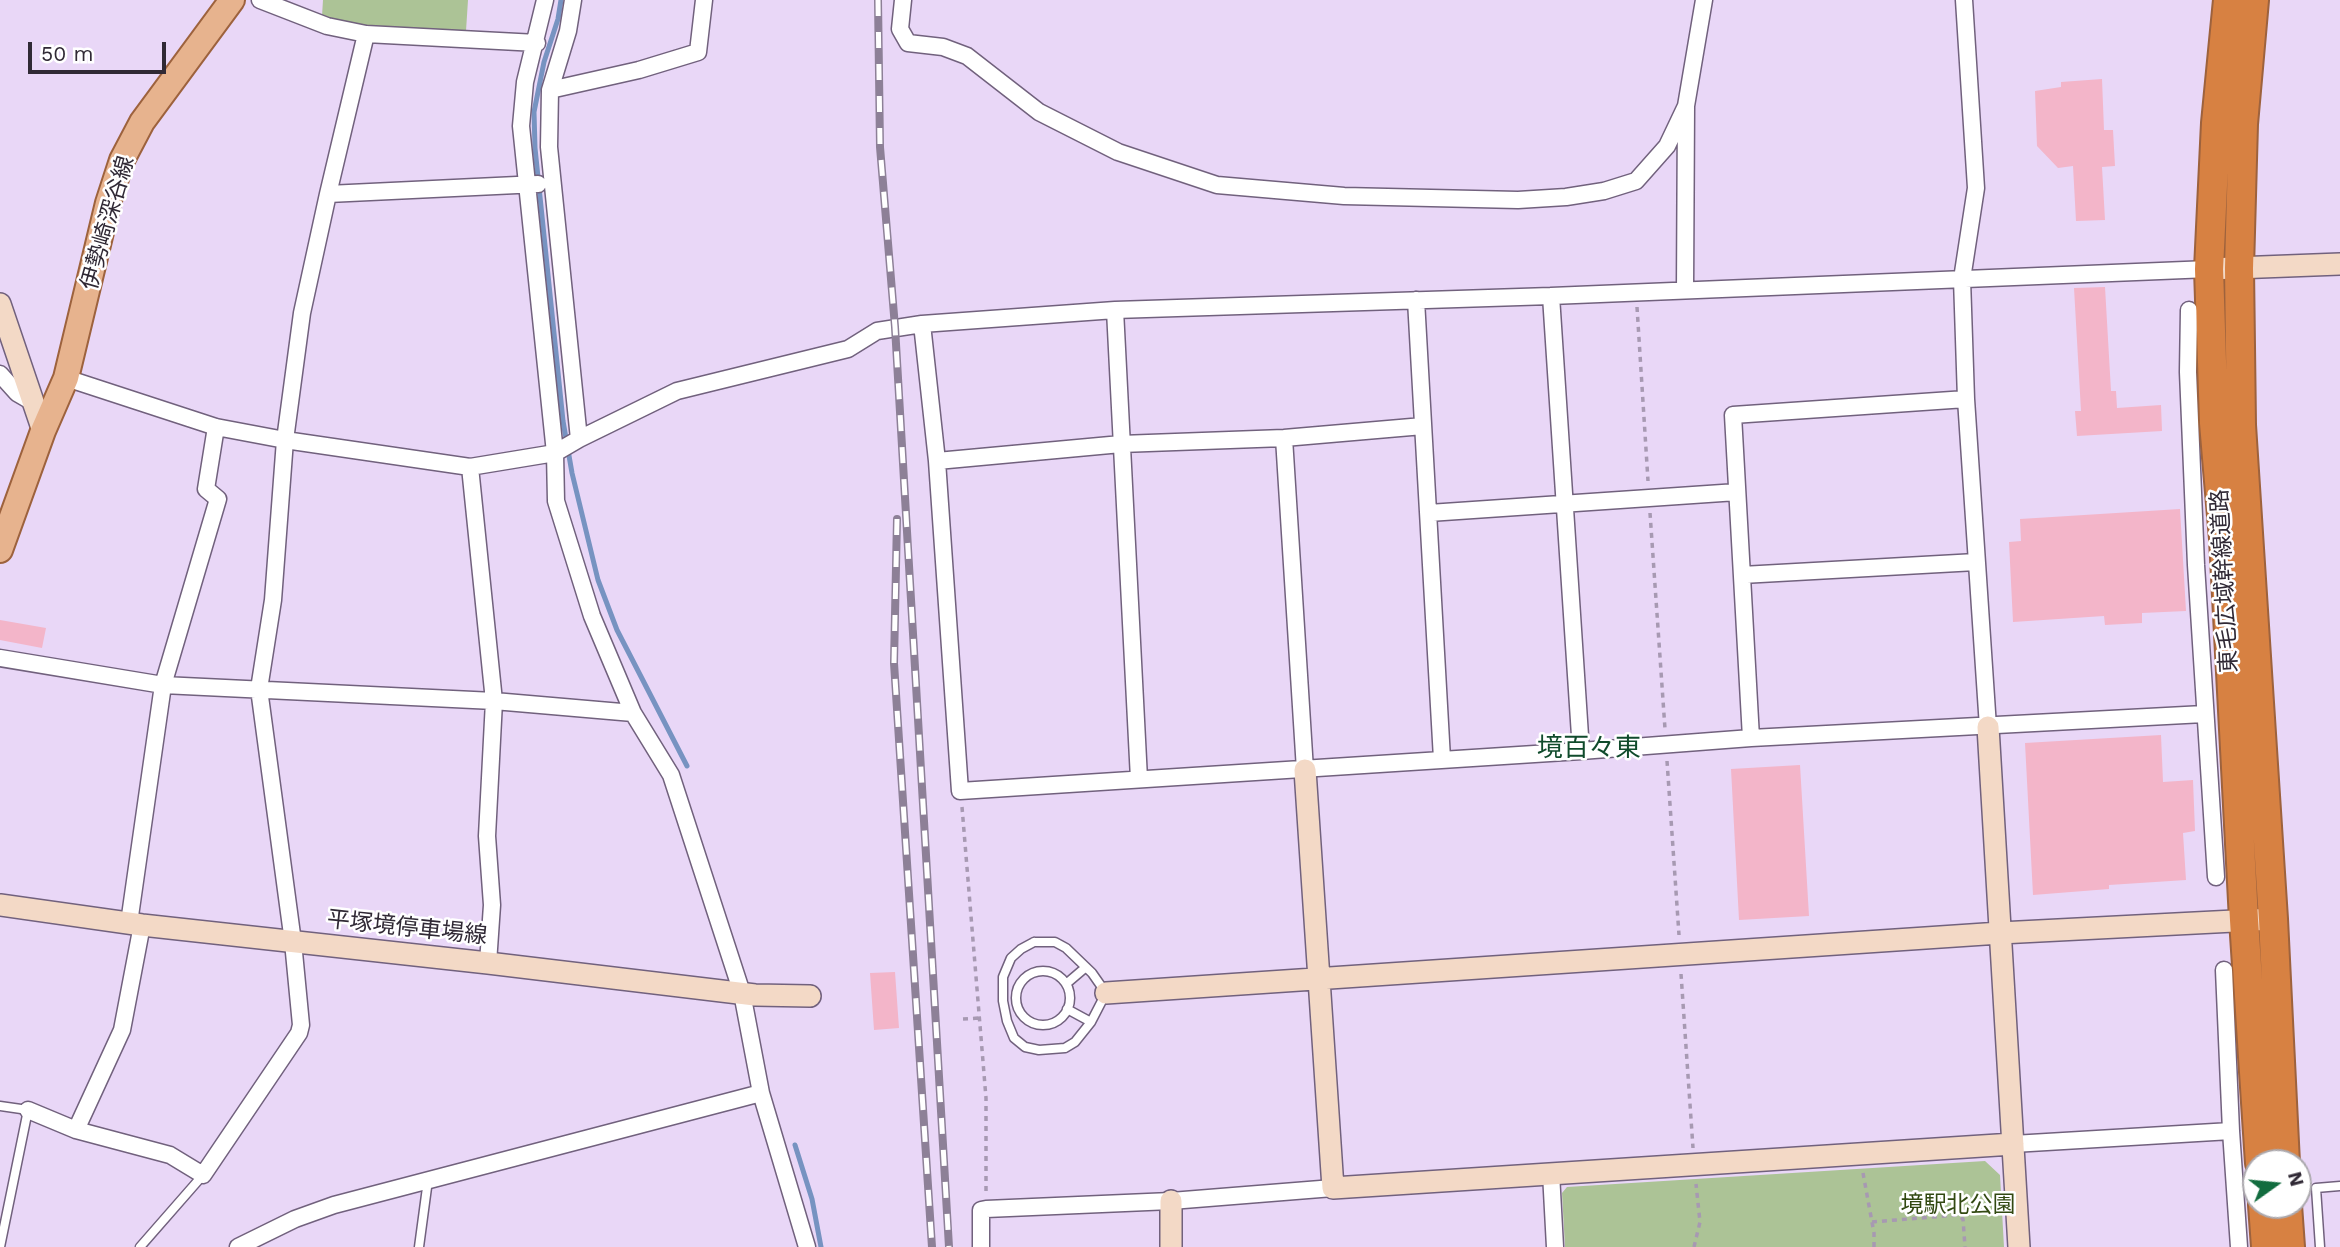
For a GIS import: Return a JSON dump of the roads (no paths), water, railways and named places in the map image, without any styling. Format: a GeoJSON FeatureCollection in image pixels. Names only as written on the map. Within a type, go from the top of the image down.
{"type":"FeatureCollection","features":[{"type":"Feature","properties":{"kind":"highway","name":"東毛広域幹線道路"},"geometry":{"type":"LineString","coordinates":[[2228,0],[2216,123],[2209,270],[2214,423],[2224,539],[2259,1149]]}},
{"type":"Feature","properties":{"kind":"highway","name":"東毛広域幹線道路"},"geometry":{"type":"LineString","coordinates":[[2254,0],[2243,124],[2239,268],[2241,425],[2273,919],[2284,1149]]}},
{"type":"Feature","properties":{"kind":"highway"},"geometry":{"type":"LineString","coordinates":[[2288,1219],[2290,1247]]}},
{"type":"Feature","properties":{"kind":"main road","name":"伊勢崎深谷線"},"geometry":{"type":"LineString","coordinates":[[0,550],[43,431],[66,378],[108,203],[122,160],[142,122],[232,0]]}},
{"type":"Feature","properties":{"kind":"street"},"geometry":{"type":"LineString","coordinates":[[260,0],[327,26],[366,34],[537,43]]}},
{"type":"Feature","properties":{"kind":"street"},"geometry":{"type":"LineString","coordinates":[[545,0],[526,82],[521,126],[555,453],[556,501],[592,616],[633,713],[670,775],[755,994],[761,1093],[807,1247]]}},
{"type":"Feature","properties":{"kind":"street"},"geometry":{"type":"LineString","coordinates":[[573,0],[568,31],[551,90],[549,146],[579,439]]}},
{"type":"Feature","properties":{"kind":"street"},"geometry":{"type":"LineString","coordinates":[[551,90],[639,70],[698,52],[704,0]]}},
{"type":"Feature","properties":{"kind":"street"},"geometry":{"type":"LineString","coordinates":[[903,0],[900,29],[908,43],[943,47],[967,56],[1039,112],[1118,152],[1217,185],[1344,196],[1463,199],[1566,197],[1604,191],[1636,181],[1667,146],[1686,106]]}},
{"type":"Feature","properties":{"kind":"street"},"geometry":{"type":"LineString","coordinates":[[1685,290],[1686,106],[1704,0]]}},
{"type":"Feature","properties":{"kind":"street"},"geometry":{"type":"LineString","coordinates":[[1964,0],[1976,188],[1962,279],[1966,399],[2019,1247]]}},
{"type":"Feature","properties":{"kind":"street"},"geometry":{"type":"LineString","coordinates":[[28,1110],[76,1130],[170,1155],[203,1175],[299,1033],[301,1025],[293,942],[258,689],[273,600],[285,440],[302,313],[366,34]]}},
{"type":"Feature","properties":{"kind":"street"},"geometry":{"type":"LineString","coordinates":[[328,194],[551,182]]}},
{"type":"Feature","properties":{"kind":"street"},"geometry":{"type":"LineString","coordinates":[[66,378],[216,427],[285,440],[470,467],[555,453],[677,391],[848,349],[877,331],[922,324],[1115,310],[1551,296],[2340,264]]}},
{"type":"Feature","properties":{"kind":"street"},"geometry":{"type":"LineString","coordinates":[[1551,296],[1581,751]]}},
{"type":"Feature","properties":{"kind":"street"},"geometry":{"type":"LineString","coordinates":[[1416,300],[1442,760]]}},
{"type":"Feature","properties":{"kind":"street"},"geometry":{"type":"LineString","coordinates":[[0,304],[43,431]]}},
{"type":"Feature","properties":{"kind":"street"},"geometry":{"type":"LineString","coordinates":[[1115,310],[1139,779]]}},
{"type":"Feature","properties":{"kind":"street"},"geometry":{"type":"LineString","coordinates":[[2189,310],[2188,372],[2196,565],[2216,877]]}},
{"type":"Feature","properties":{"kind":"street"},"geometry":{"type":"LineString","coordinates":[[922,324],[937,461],[960,791],[1305,770],[1751,738],[2204,714]]}},
{"type":"Feature","properties":{"kind":"street"},"geometry":{"type":"LineString","coordinates":[[0,373],[17,393],[36,404]]}},
{"type":"Feature","properties":{"kind":"street"},"geometry":{"type":"LineString","coordinates":[[1751,738],[1733,415],[1966,399]]}},
{"type":"Feature","properties":{"kind":"street"},"geometry":{"type":"LineString","coordinates":[[937,461],[1121,444],[1284,438],[1423,426]]}},
{"type":"Feature","properties":{"kind":"street"},"geometry":{"type":"LineString","coordinates":[[76,1130],[122,1030],[163,685],[218,499],[205,489],[216,427]]}},
{"type":"Feature","properties":{"kind":"street"},"geometry":{"type":"LineString","coordinates":[[1284,438],[1333,1188]]}},
{"type":"Feature","properties":{"kind":"street"},"geometry":{"type":"LineString","coordinates":[[470,467],[494,701],[487,836],[492,905],[488,963]]}},
{"type":"Feature","properties":{"kind":"street"},"geometry":{"type":"LineString","coordinates":[[1429,513],[1737,492]]}},
{"type":"Feature","properties":{"kind":"street"},"geometry":{"type":"LineString","coordinates":[[2196,565],[2224,539]]}},
{"type":"Feature","properties":{"kind":"street"},"geometry":{"type":"LineString","coordinates":[[1742,575],[1976,562]]}},
{"type":"Feature","properties":{"kind":"street"},"geometry":{"type":"LineString","coordinates":[[0,658],[163,685],[494,701],[633,713]]}},
{"type":"Feature","properties":{"kind":"street"},"geometry":{"type":"LineString","coordinates":[[2208,761],[2236,781]]}},
{"type":"Feature","properties":{"kind":"street","name":"平塚境停車場線"},"geometry":{"type":"LineString","coordinates":[[0,905],[136,924],[755,994],[810,996]]}},
{"type":"Feature","properties":{"kind":"street"},"geometry":{"type":"LineString","coordinates":[[1106,993],[2000,933],[2273,919]]}},
{"type":"Feature","properties":{"kind":"street"},"geometry":{"type":"LineString","coordinates":[[2224,970],[2239,1247]]}},
{"type":"Feature","properties":{"kind":"street"},"geometry":{"type":"LineString","coordinates":[[238,1247],[295,1219],[334,1205],[761,1093]]}},
{"type":"Feature","properties":{"kind":"street"},"geometry":{"type":"LineString","coordinates":[[981,1247],[981,1210],[986,1209],[1171,1201],[1695,1163],[2231,1131]]}},
{"type":"Feature","properties":{"kind":"street"},"geometry":{"type":"LineString","coordinates":[[1551,1173],[1555,1247]]}},
{"type":"Feature","properties":{"kind":"street"},"geometry":{"type":"LineString","coordinates":[[1171,1201],[1171,1247]]}},
{"type":"Feature","properties":{"kind":"street"},"geometry":{"type":"LineString","coordinates":[[2246,1247],[2264,1225]]}},
{"type":"Feature","properties":{"kind":"lane"},"geometry":{"type":"LineString","coordinates":[[1034,942],[1055,942],[1066,947],[1086,967],[1106,993],[1091,1022],[1075,1042],[1065,1048],[1039,1050],[1025,1047],[1014,1038],[1003,1001],[1003,977],[1011,958],[1034,942]]}},
{"type":"Feature","properties":{"kind":"lane"},"geometry":{"type":"LineString","coordinates":[[1066,984],[1086,967]]}},
{"type":"Feature","properties":{"kind":"lane"},"geometry":{"type":"LineString","coordinates":[[1044,970],[1054,973],[1066,984],[1070,999],[1068,1009],[1061,1018],[1052,1024],[1042,1025],[1031,1023],[1023,1017],[1016,1000],[1017,986],[1024,978],[1033,972],[1044,970]]}},
{"type":"Feature","properties":{"kind":"lane"},"geometry":{"type":"LineString","coordinates":[[1003,1001],[1016,1000]]}},
{"type":"Feature","properties":{"kind":"lane"},"geometry":{"type":"LineString","coordinates":[[1068,1009],[1091,1022]]}},
{"type":"Feature","properties":{"kind":"lane"},"geometry":{"type":"LineString","coordinates":[[0,1106],[28,1110],[0,1247]]}},
{"type":"Feature","properties":{"kind":"lane"},"geometry":{"type":"LineString","coordinates":[[140,1247],[203,1175]]}},
{"type":"Feature","properties":{"kind":"lane"},"geometry":{"type":"LineString","coordinates":[[419,1247],[428,1180]]}},
{"type":"Feature","properties":{"kind":"lane"},"geometry":{"type":"LineString","coordinates":[[2320,1247],[2316,1188],[2340,1186]]}},
{"type":"Feature","properties":{"kind":"waterway"},"geometry":{"type":"LineString","coordinates":[[561,0],[534,112],[535,148],[563,421],[572,473],[598,580],[617,630],[687,766]]}},
{"type":"Feature","properties":{"kind":"waterway"},"geometry":{"type":"LineString","coordinates":[[795,1145],[812,1199],[821,1247]]}},
{"type":"Feature","properties":{"kind":"railway"},"geometry":{"type":"LineString","coordinates":[[878,0],[880,147],[895,327],[949,1247]]}},
{"type":"Feature","properties":{"kind":"railway"},"geometry":{"type":"LineString","coordinates":[[897,519],[894,663],[932,1247]]}},
{"type":"Feature","properties":{"kind":"district","name":"境百々東"},"geometry":{"type":"Point","coordinates":[1589,748]}},
{"type":"Feature","properties":{"kind":"park label","name":"境駅北公園"},"geometry":{"type":"Point","coordinates":[1958,1205]}}]}
